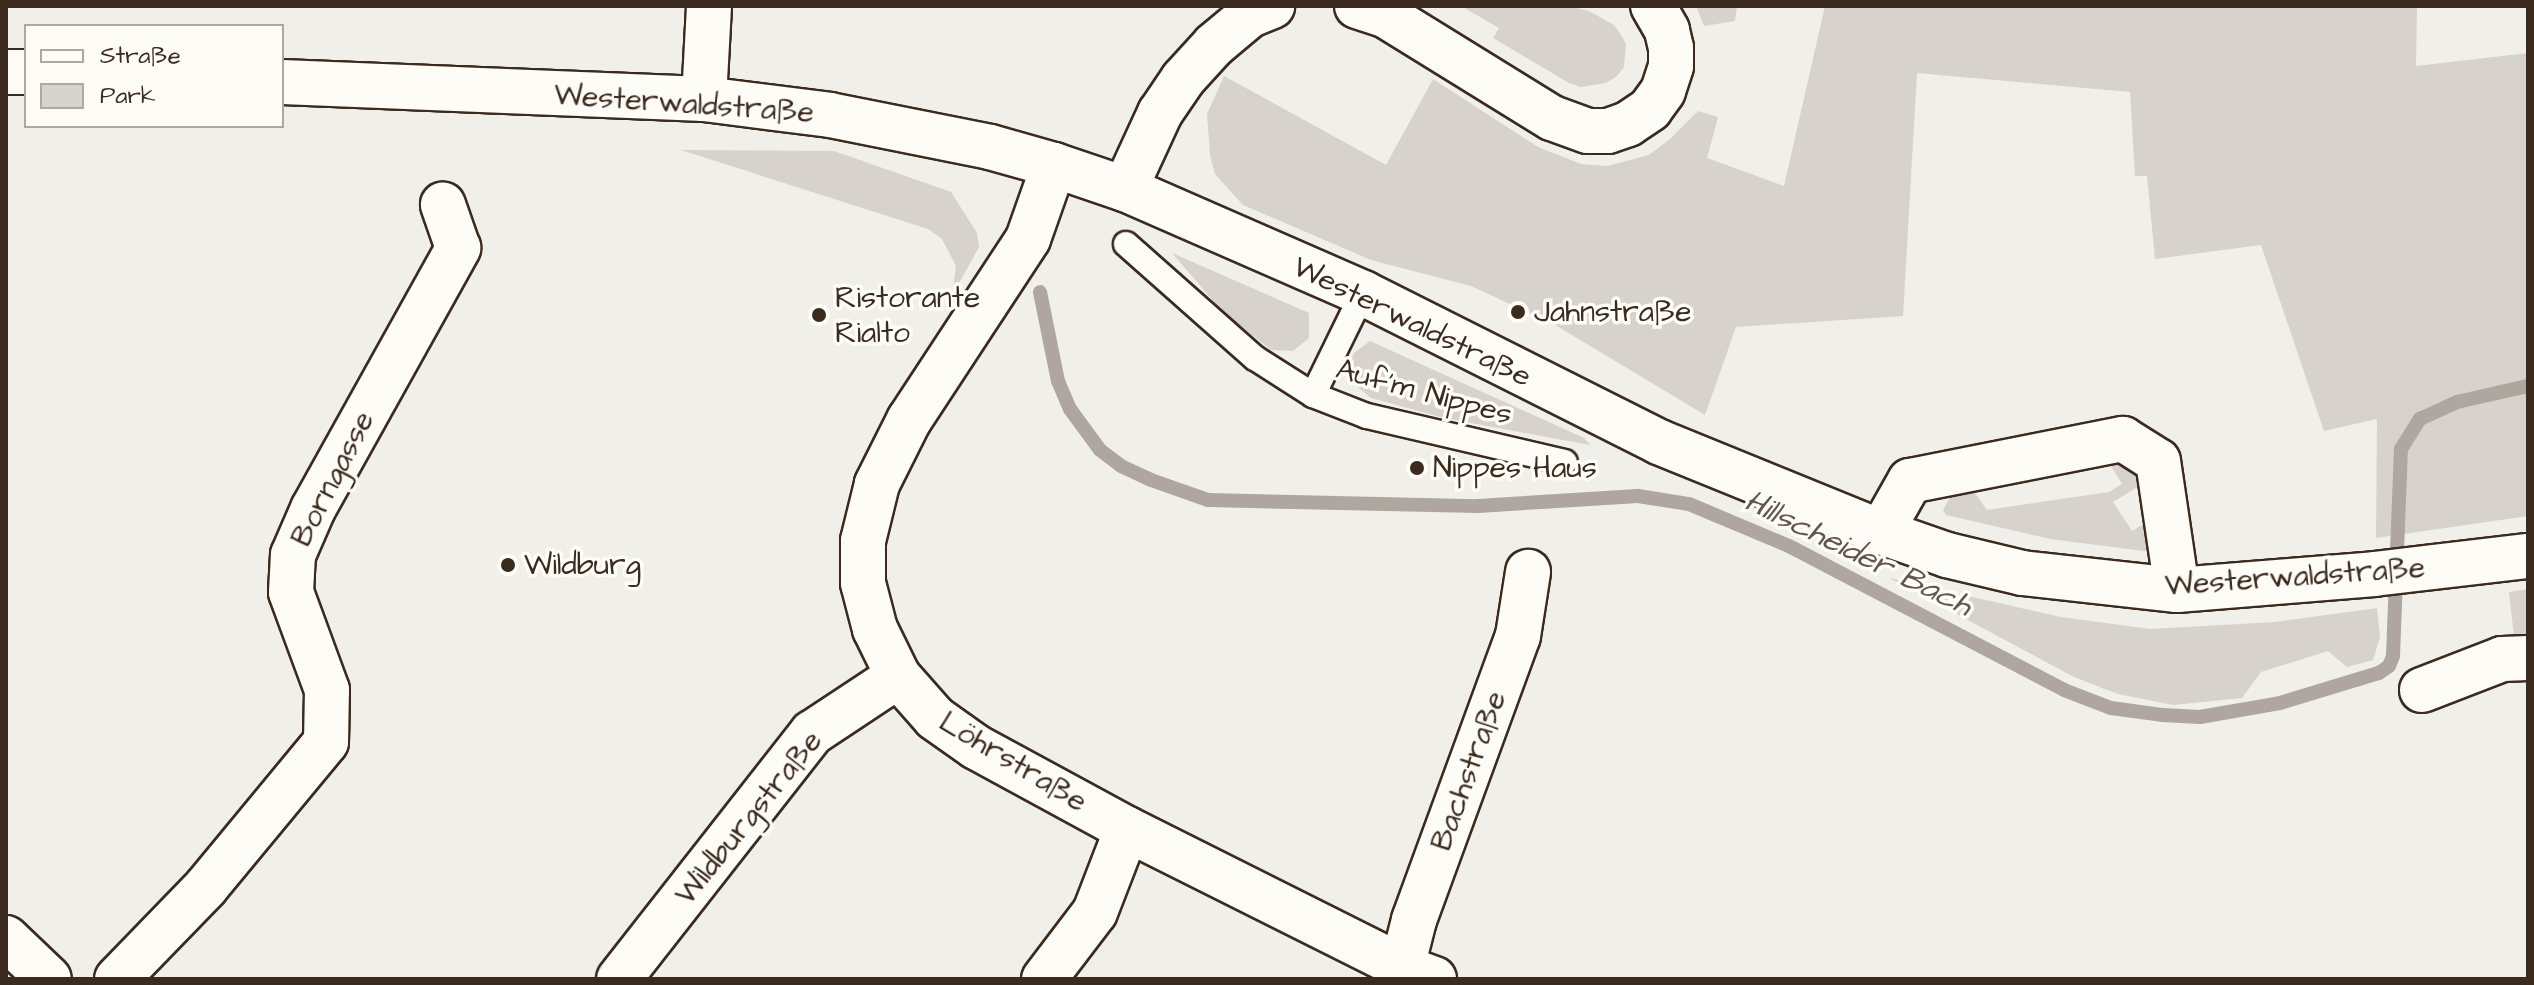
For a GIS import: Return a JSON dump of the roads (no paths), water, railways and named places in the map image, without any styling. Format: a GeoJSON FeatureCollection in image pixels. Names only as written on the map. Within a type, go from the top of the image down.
{"type":"FeatureCollection","features":[{"type":"Feature","properties":{"kind":"street"},"geometry":{"type":"LineString","coordinates":[[704,99],[709,6]]}},
{"type":"Feature","properties":{"kind":"street"},"geometry":{"type":"LineString","coordinates":[[1125,189],[1160,113],[1183,79],[1214,45],[1250,15],[1272,6]]}},
{"type":"Feature","properties":{"kind":"street"},"geometry":{"type":"LineString","coordinates":[[1357,6],[1385,15],[1552,118],[1588,131],[1608,131],[1628,124],[1650,109],[1663,91],[1671,66],[1671,48],[1667,30],[1653,6]]}},
{"type":"Feature","properties":{"kind":"street","name":"Westerwaldstraße"},"geometry":{"type":"LineString","coordinates":[[284,82],[704,99],[830,115],[990,147],[1054,165],[1125,189],[1363,293],[1647,437],[1881,532],[1947,555],[2022,573],[2177,590],[2374,574],[2528,556]]}},
{"type":"Feature","properties":{"kind":"street","name":"Löhrstraße"},"geometry":{"type":"LineString","coordinates":[[1054,165],[1028,239],[909,420],[877,484],[863,541],[863,583],[875,629],[898,676],[935,718],[976,747],[1127,829],[1412,975]]}},
{"type":"Feature","properties":{"kind":"street","name":"Borngasse"},"geometry":{"type":"LineString","coordinates":[[117,979],[206,887],[321,753],[326,742],[327,690],[291,592],[293,555],[313,509],[458,248],[443,205]]}},
{"type":"Feature","properties":{"kind":"street"},"geometry":{"type":"LineString","coordinates":[[1881,532],[1910,481],[2123,439],[2158,461],[2177,590]]}},
{"type":"Feature","properties":{"kind":"street","name":"Bachstraße"},"geometry":{"type":"LineString","coordinates":[[1412,975],[1414,920],[1518,636],[1528,572]]}},
{"type":"Feature","properties":{"kind":"street"},"geometry":{"type":"LineString","coordinates":[[2422,690],[2502,659],[2528,658]]}},
{"type":"Feature","properties":{"kind":"street","name":"Wildburgstraße"},"geometry":{"type":"LineString","coordinates":[[619,979],[812,733],[898,676]]}},
{"type":"Feature","properties":{"kind":"street"},"geometry":{"type":"LineString","coordinates":[[1044,979],[1095,912],[1127,829]]}},
{"type":"Feature","properties":{"kind":"street"},"geometry":{"type":"LineString","coordinates":[[6,938],[49,979]]}},
{"type":"Feature","properties":{"kind":"lane","name":"Auf'm Nippes"},"geometry":{"type":"LineString","coordinates":[[1126,244],[1255,358],[1313,395],[1367,416],[1565,462]]}},
{"type":"Feature","properties":{"kind":"lane","name":"Auf'm Nippes"},"geometry":{"type":"LineString","coordinates":[[1313,395],[1363,293]]}},
{"type":"Feature","properties":{"kind":"waterway","name":"Hillscheider Bach"},"geometry":{"type":"LineString","coordinates":[[1040,292],[1058,381],[1070,409],[1100,450],[1121,466],[1151,480],[1208,500],[1478,506],[1638,496],[1689,504],[1789,546],[2064,690],[2111,708],[2162,715],[2200,717],[2280,703],[2379,673],[2389,666],[2393,656],[2401,449],[2420,419],[2457,402],[2528,386]]}},
{"type":"Feature","properties":{"kind":"place","name":"Jahnstraße"},"geometry":{"type":"Point","coordinates":[1518,312]}},
{"type":"Feature","properties":{"kind":"place","name":"Ristorante Rialto"},"geometry":{"type":"Point","coordinates":[819,315]}},
{"type":"Feature","properties":{"kind":"place","name":"Nippes Haus"},"geometry":{"type":"Point","coordinates":[1417,468]}},
{"type":"Feature","properties":{"kind":"place","name":"Wildburg"},"geometry":{"type":"Point","coordinates":[508,565]}}]}
